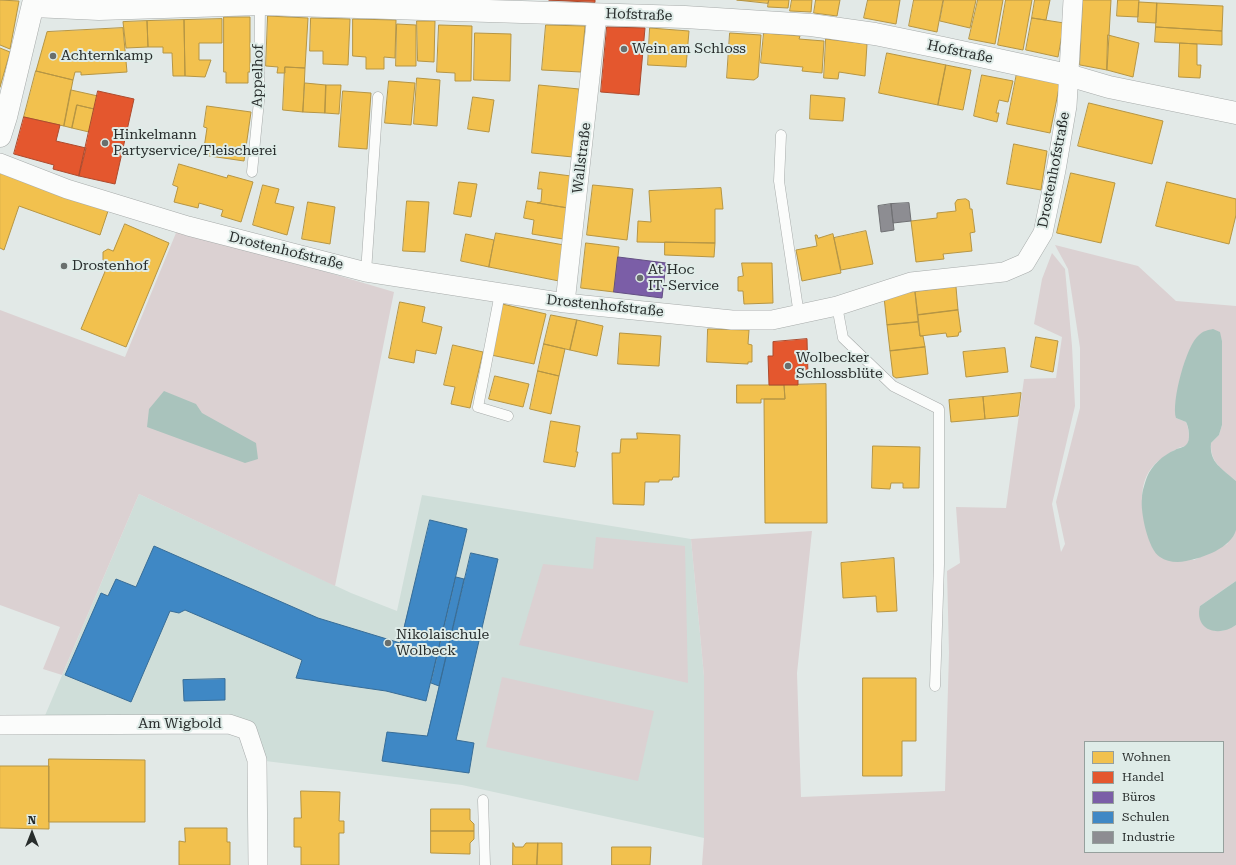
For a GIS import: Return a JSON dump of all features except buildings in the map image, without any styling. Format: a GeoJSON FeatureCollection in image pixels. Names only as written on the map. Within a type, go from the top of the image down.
{"type":"FeatureCollection","features":[{"type":"Feature","properties":{"kind":"street","name":"Drostenhofstraße"},"geometry":{"type":"LineString","coordinates":[[0,163],[68,189],[188,226],[366,272],[565,303],[732,320],[772,320],[837,306],[911,282],[1004,272],[1025,263],[1043,233],[1066,106],[1073,0]]}},
{"type":"Feature","properties":{"kind":"street","name":"Hofstraße"},"geometry":{"type":"LineString","coordinates":[[34,3],[99,9],[260,4],[604,9],[811,24],[875,34],[1068,75],[1109,87],[1236,113]]}},
{"type":"Feature","properties":{"kind":"street"},"geometry":{"type":"LineString","coordinates":[[2,122],[34,3]]}},
{"type":"Feature","properties":{"kind":"street","name":"Wallstraße"},"geometry":{"type":"LineString","coordinates":[[565,303],[604,9]]}},
{"type":"Feature","properties":{"kind":"street","name":"Am Wigbold"},"geometry":{"type":"LineString","coordinates":[[0,725],[229,724],[247,730],[257,760],[258,865]]}},
{"type":"Feature","properties":{"kind":"lane","name":"Appelhof"},"geometry":{"type":"LineString","coordinates":[[252,172],[259,101],[260,4]]}},
{"type":"Feature","properties":{"kind":"lane"},"geometry":{"type":"LineString","coordinates":[[366,272],[378,97]]}},
{"type":"Feature","properties":{"kind":"lane"},"geometry":{"type":"LineString","coordinates":[[780,135],[779,181],[799,315]]}},
{"type":"Feature","properties":{"kind":"lane"},"geometry":{"type":"LineString","coordinates":[[500,293],[478,407],[508,416]]}},
{"type":"Feature","properties":{"kind":"lane"},"geometry":{"type":"LineString","coordinates":[[837,306],[843,338],[893,386],[938,409],[938,564],[935,686]]}},
{"type":"Feature","properties":{"kind":"lane"},"geometry":{"type":"LineString","coordinates":[[483,800],[485,865]]}},
{"type":"Feature","properties":{"kind":"shaded area"},"geometry":{"type":"Polygon","coordinates":[[[178,228],[394,292],[335,586],[139,494],[62,675],[43,669],[60,627],[0,605],[0,310],[125,357],[178,228]]]}},
{"type":"Feature","properties":{"kind":"shaded area"},"geometry":{"type":"Polygon","coordinates":[[[1055,245],[1138,266],[1176,301],[1236,306],[1236,481],[1218,465],[1211,450],[1211,443],[1219,435],[1222,425],[1222,341],[1219,332],[1207,331],[1198,337],[1191,348],[1186,362],[1176,418],[1186,422],[1189,435],[1188,444],[1163,457],[1149,472],[1144,482],[1142,504],[1143,516],[1153,548],[1194,560],[1227,544],[1236,529],[1236,581],[1200,606],[1214,631],[1222,631],[1236,625],[1236,865],[702,865],[704,838],[704,676],[691,539],[812,531],[797,673],[801,797],[945,791],[949,653],[947,571],[960,563],[956,507],[1006,508],[1024,379],[1056,378],[1062,337],[1034,324],[1042,279],[1052,253],[1065,269],[1072,346],[1075,406],[1052,504],[1061,552],[1065,544],[1056,502],[1080,408],[1080,348],[1068,269],[1055,245]]]}},
{"type":"Feature","properties":{"kind":"shaded area"},"geometry":{"type":"Polygon","coordinates":[[[1213,329],[1220,332],[1222,341],[1222,425],[1219,435],[1211,443],[1211,450],[1214,460],[1221,469],[1236,481],[1236,530],[1228,542],[1208,555],[1183,562],[1172,562],[1160,557],[1152,547],[1142,512],[1142,493],[1149,473],[1158,461],[1188,443],[1189,430],[1187,424],[1186,422],[1176,418],[1175,411],[1178,388],[1189,350],[1194,341],[1202,333],[1213,329]]]}},
{"type":"Feature","properties":{"kind":"shaded area"},"geometry":{"type":"Polygon","coordinates":[[[164,391],[196,404],[202,413],[256,443],[258,459],[245,463],[147,427],[149,409],[164,391]]]}},
{"type":"Feature","properties":{"kind":"shaded area","name":"Nikolaischule Wolbeck"},"geometry":{"type":"Polygon","coordinates":[[[139,494],[351,593],[397,611],[422,495],[691,539],[704,676],[704,838],[462,785],[257,760],[247,730],[41,725],[139,494]]]}},
{"type":"Feature","properties":{"kind":"shaded area"},"geometry":{"type":"Polygon","coordinates":[[[596,537],[685,546],[688,683],[519,645],[543,564],[593,569],[596,537]]]}},
{"type":"Feature","properties":{"kind":"shaded area"},"geometry":{"type":"Polygon","coordinates":[[[1236,581],[1236,625],[1222,631],[1215,631],[1204,626],[1199,614],[1200,606],[1236,581]]]}},
{"type":"Feature","properties":{"kind":"shaded area"},"geometry":{"type":"Polygon","coordinates":[[[502,677],[654,711],[638,781],[486,747],[502,677]]]}},
{"type":"Feature","properties":{"kind":"place","name":"Wein am Schloss"},"geometry":{"type":"Point","coordinates":[624,49]}},
{"type":"Feature","properties":{"kind":"place","name":"Achternkamp"},"geometry":{"type":"Point","coordinates":[53,56]}},
{"type":"Feature","properties":{"kind":"place","name":"Hinkelmann Partyservice/Fleischerei"},"geometry":{"type":"Point","coordinates":[105,143]}},
{"type":"Feature","properties":{"kind":"place","name":"Drostenhof"},"geometry":{"type":"Point","coordinates":[64,266]}},
{"type":"Feature","properties":{"kind":"place","name":"At Hoc IT-Service"},"geometry":{"type":"Point","coordinates":[640,278]}},
{"type":"Feature","properties":{"kind":"place","name":"Wolbecker Schlossblüte"},"geometry":{"type":"Point","coordinates":[788,366]}},
{"type":"Feature","properties":{"kind":"place","name":"Nikolaischule Wolbeck"},"geometry":{"type":"Point","coordinates":[388,643]}}]}
